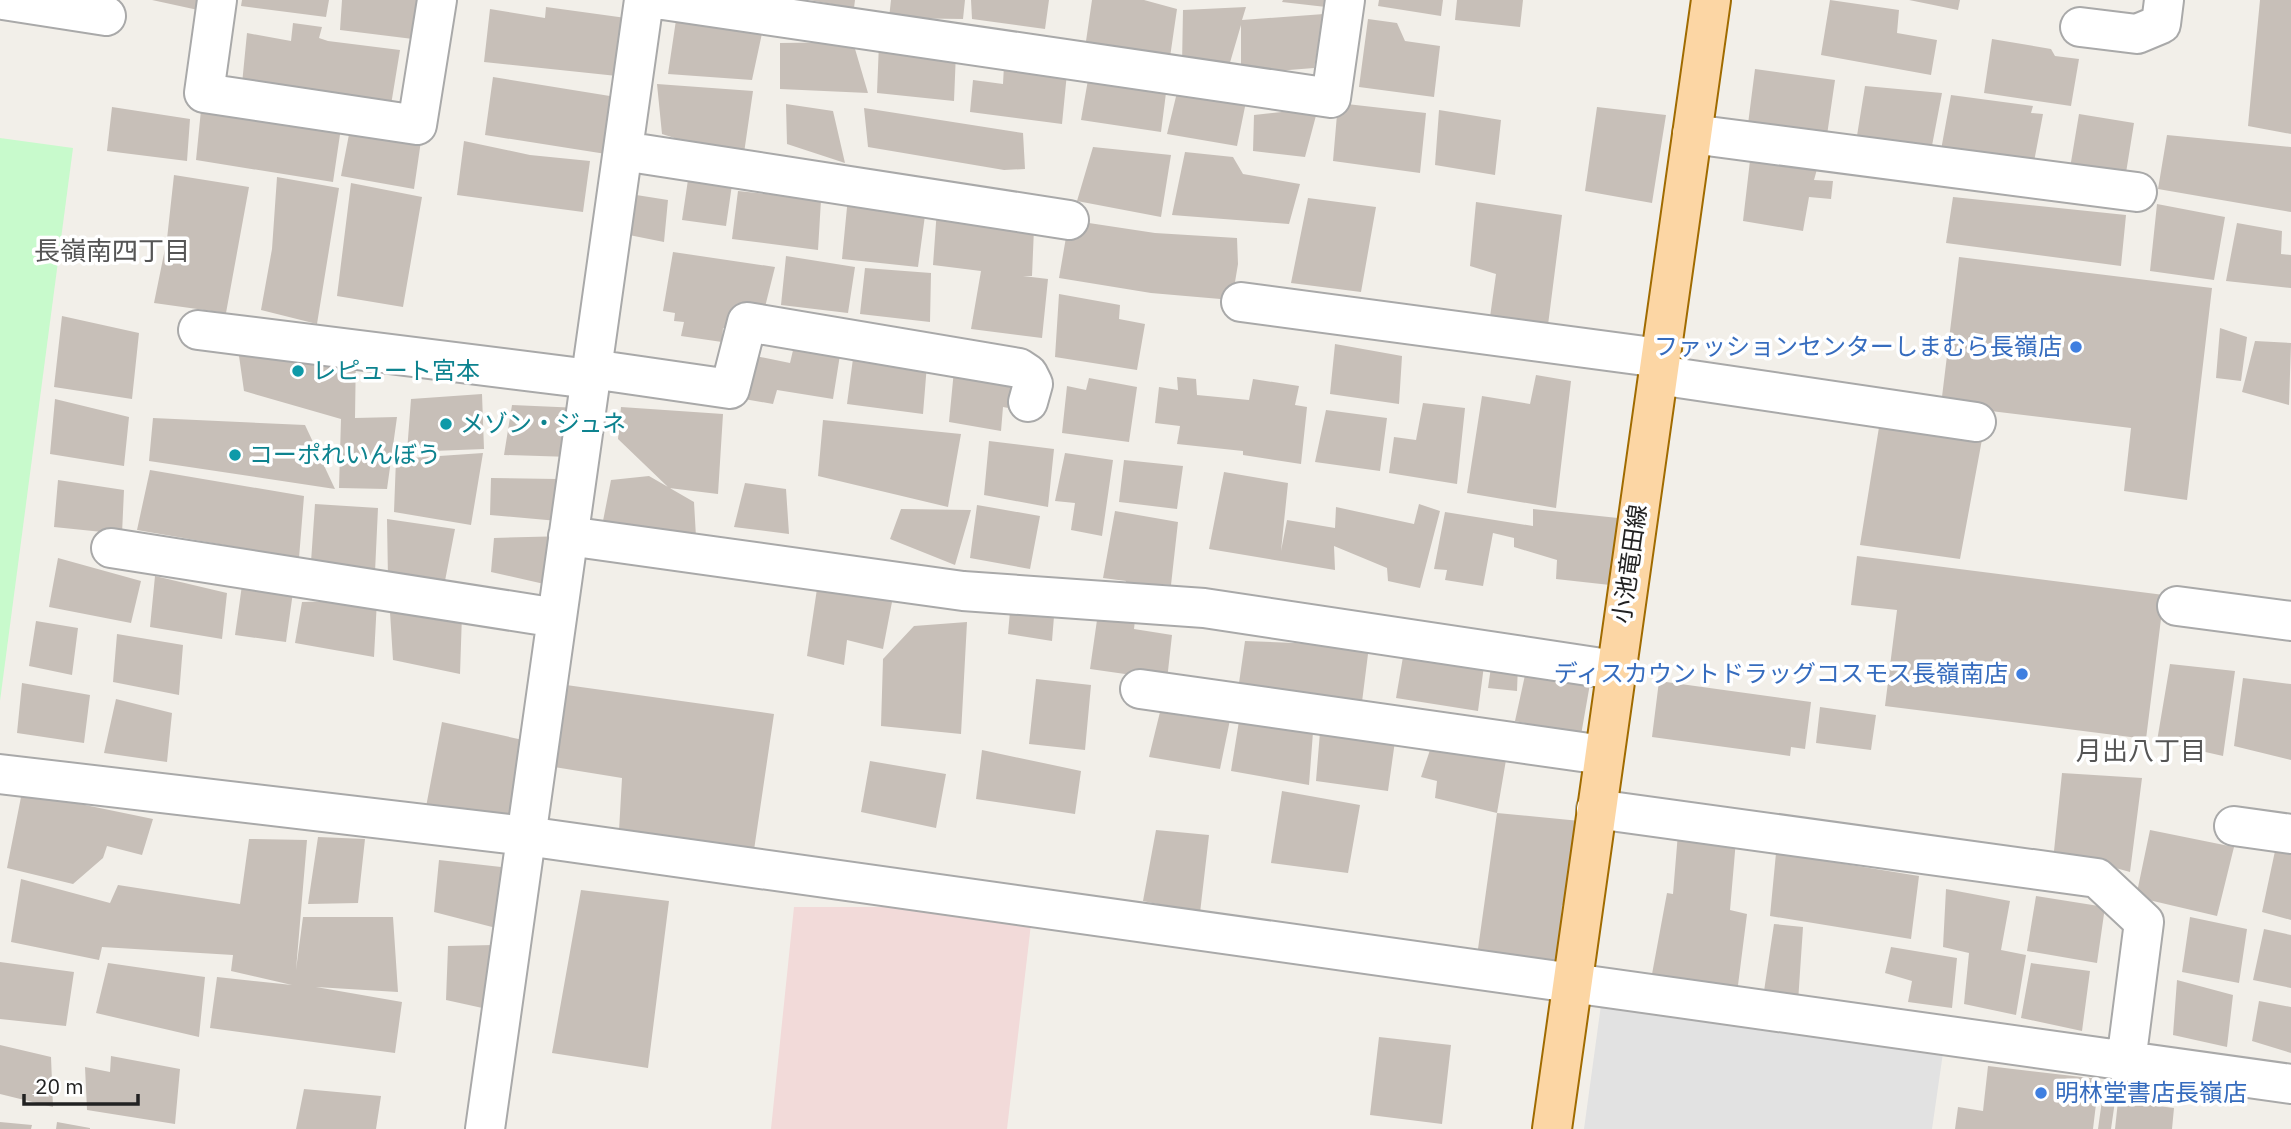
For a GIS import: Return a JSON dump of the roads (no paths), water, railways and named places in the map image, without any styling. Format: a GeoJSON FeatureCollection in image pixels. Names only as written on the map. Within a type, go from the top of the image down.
{"type":"FeatureCollection","features":[{"type":"Feature","properties":{"kind":"main road","name":"小池竜田線"},"geometry":{"type":"LineString","coordinates":[[1552,1129],[1711,0]]}},
{"type":"Feature","properties":{"kind":"street"},"geometry":{"type":"LineString","coordinates":[[2,0],[106,16]]}},
{"type":"Feature","properties":{"kind":"street"},"geometry":{"type":"LineString","coordinates":[[217,0],[204,93],[416,125],[437,0]]}},
{"type":"Feature","properties":{"kind":"street"},"geometry":{"type":"LineString","coordinates":[[485,1129],[644,0]]}},
{"type":"Feature","properties":{"kind":"street"},"geometry":{"type":"LineString","coordinates":[[663,0],[1331,98],[1345,0]]}},
{"type":"Feature","properties":{"kind":"street"},"geometry":{"type":"LineString","coordinates":[[2080,27],[2137,34],[2161,24],[2164,0]]}},
{"type":"Feature","properties":{"kind":"street"},"geometry":{"type":"LineString","coordinates":[[1692,134],[2137,194]]}},
{"type":"Feature","properties":{"kind":"street"},"geometry":{"type":"LineString","coordinates":[[623,151],[1069,219]]}},
{"type":"Feature","properties":{"kind":"street"},"geometry":{"type":"LineString","coordinates":[[1241,302],[1659,366],[1976,422]]}},
{"type":"Feature","properties":{"kind":"street"},"geometry":{"type":"LineString","coordinates":[[198,330],[730,389],[747,322],[1019,368],[1028,374],[1033,384],[1028,402]]}},
{"type":"Feature","properties":{"kind":"street"},"geometry":{"type":"LineString","coordinates":[[568,536],[963,592],[1204,608],[1615,670]]}},
{"type":"Feature","properties":{"kind":"street"},"geometry":{"type":"LineString","coordinates":[[111,548],[557,618]]}},
{"type":"Feature","properties":{"kind":"street"},"geometry":{"type":"LineString","coordinates":[[2177,606],[2291,621]]}},
{"type":"Feature","properties":{"kind":"street"},"geometry":{"type":"LineString","coordinates":[[1140,690],[1603,755]]}},
{"type":"Feature","properties":{"kind":"street"},"geometry":{"type":"LineString","coordinates":[[0,774],[526,836],[2291,1084]]}},
{"type":"Feature","properties":{"kind":"street"},"geometry":{"type":"LineString","coordinates":[[1596,809],[2097,878],[2144,922],[2126,1062]]}},
{"type":"Feature","properties":{"kind":"street"},"geometry":{"type":"LineString","coordinates":[[2234,826],[2291,834]]}},
{"type":"Feature","properties":{"kind":"place","name":"ファッションセンターしまむら長嶺店"},"geometry":{"type":"Point","coordinates":[2076,347]}},
{"type":"Feature","properties":{"kind":"place","name":"レピュート宮本"},"geometry":{"type":"Point","coordinates":[298,371]}},
{"type":"Feature","properties":{"kind":"place","name":"メゾン・ジュネ"},"geometry":{"type":"Point","coordinates":[446,424]}},
{"type":"Feature","properties":{"kind":"place","name":"コーポれいんぼう"},"geometry":{"type":"Point","coordinates":[235,455]}},
{"type":"Feature","properties":{"kind":"place","name":"ディスカウントドラッグコスモス長嶺南店"},"geometry":{"type":"Point","coordinates":[2022,674]}},
{"type":"Feature","properties":{"kind":"place","name":"明林堂書店長嶺店"},"geometry":{"type":"Point","coordinates":[2041,1093]}},
{"type":"Feature","properties":{"kind":"district","name":"長嶺南四丁目"},"geometry":{"type":"Point","coordinates":[112,251]}},
{"type":"Feature","properties":{"kind":"district","name":"月出八丁目"},"geometry":{"type":"Point","coordinates":[2141,751]}}]}
